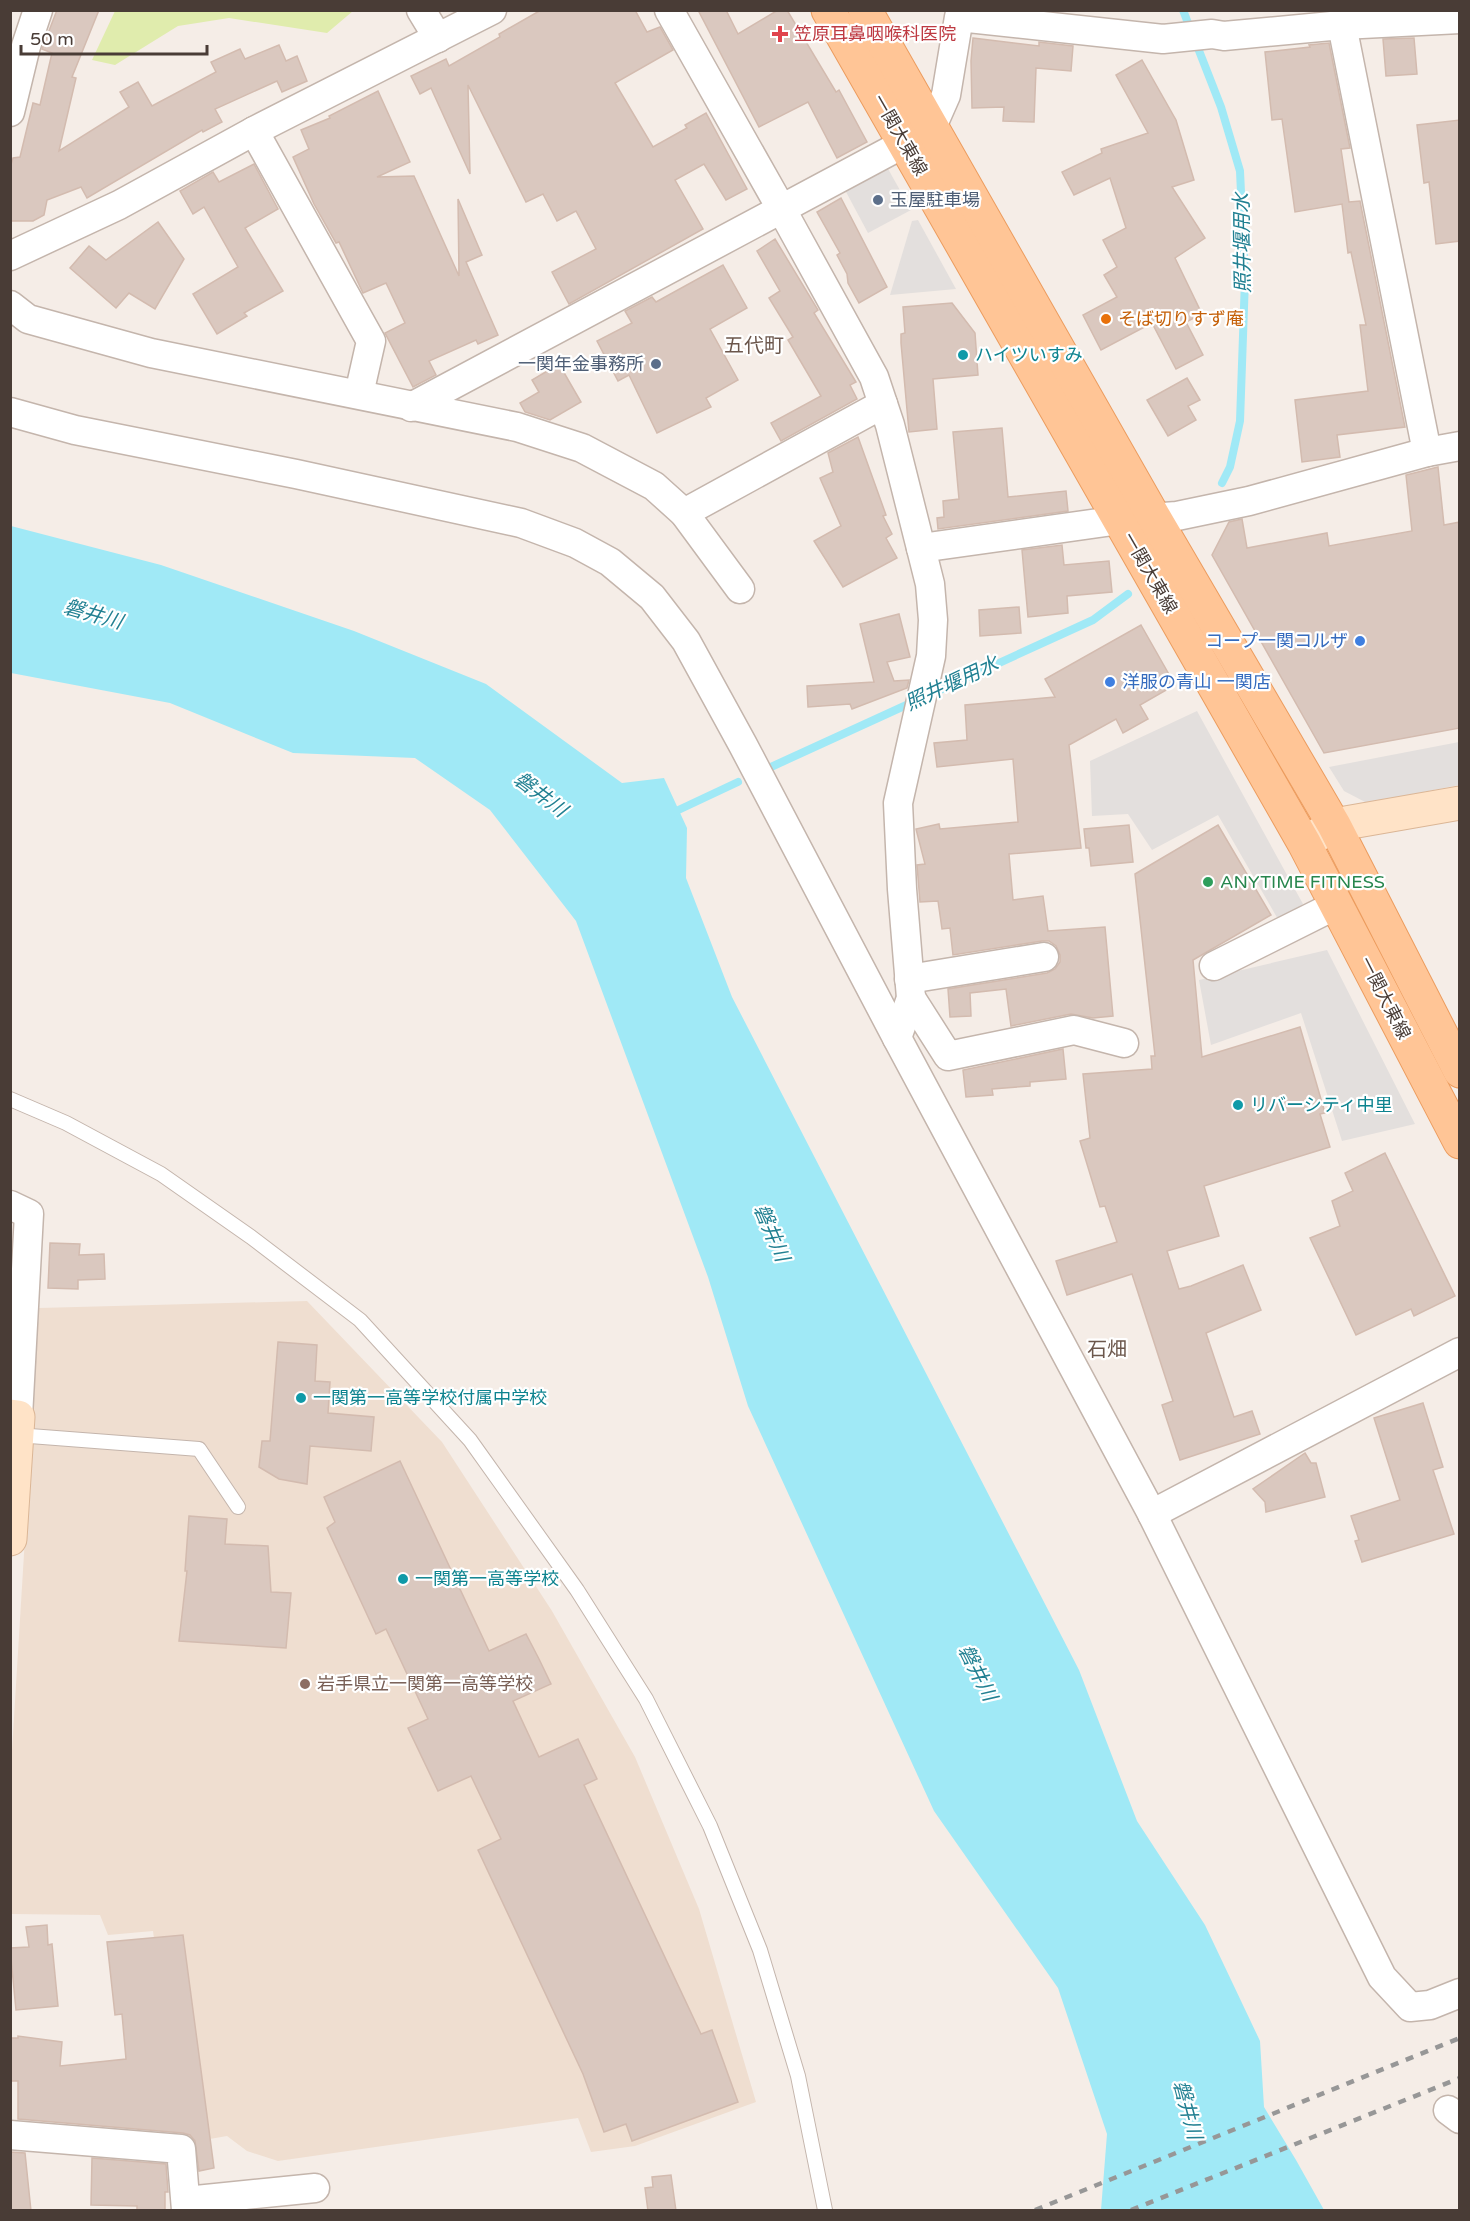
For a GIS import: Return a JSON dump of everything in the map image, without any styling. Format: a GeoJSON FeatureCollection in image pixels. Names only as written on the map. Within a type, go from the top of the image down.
{"type":"FeatureCollection","features":[{"type":"Feature","properties":{"kind":"main road","name":"一関大東線"},"geometry":{"type":"LineString","coordinates":[[828,10],[918,136],[1155,519],[1334,825],[1460,1071]]}},
{"type":"Feature","properties":{"kind":"main road","name":"一関大東線"},"geometry":{"type":"LineString","coordinates":[[866,10],[918,136],[1120,520],[1304,843],[1460,1142]]}},
{"type":"Feature","properties":{"kind":"street"},"geometry":{"type":"LineString","coordinates":[[10,112],[26,46],[38,10]]}},
{"type":"Feature","properties":{"kind":"street"},"geometry":{"type":"LineString","coordinates":[[421,10],[438,38]]}},
{"type":"Feature","properties":{"kind":"street"},"geometry":{"type":"LineString","coordinates":[[10,256],[119,205],[254,131],[492,10]]}},
{"type":"Feature","properties":{"kind":"street"},"geometry":{"type":"LineString","coordinates":[[669,10],[874,377],[930,584],[933,620],[931,656],[898,804],[910,989],[897,1038]]}},
{"type":"Feature","properties":{"kind":"street"},"geometry":{"type":"LineString","coordinates":[[411,407],[918,136],[946,95],[957,14],[1163,39],[1342,25],[1460,19]]}},
{"type":"Feature","properties":{"kind":"street"},"geometry":{"type":"LineString","coordinates":[[1342,25],[1427,452]]}},
{"type":"Feature","properties":{"kind":"street"},"geometry":{"type":"LineString","coordinates":[[254,131],[371,341],[359,394]]}},
{"type":"Feature","properties":{"kind":"street"},"geometry":{"type":"LineString","coordinates":[[10,305],[28,319],[151,353],[517,427],[582,448],[654,486],[684,513],[740,589]]}},
{"type":"Feature","properties":{"kind":"street"},"geometry":{"type":"LineString","coordinates":[[684,513],[883,404]]}},
{"type":"Feature","properties":{"kind":"street"},"geometry":{"type":"LineString","coordinates":[[10,412],[75,430],[296,474],[521,523],[575,543],[610,562],[652,597],[686,641],[743,745],[1152,1514],[1382,1977],[1410,2007],[1430,2005],[1460,1993]]}},
{"type":"Feature","properties":{"kind":"street"},"geometry":{"type":"LineString","coordinates":[[921,548],[1120,520],[1155,519],[1250,501],[1427,452],[1460,446]]}},
{"type":"Feature","properties":{"kind":"street"},"geometry":{"type":"LineString","coordinates":[[1304,843],[1334,825],[1460,803]]}},
{"type":"Feature","properties":{"kind":"street"},"geometry":{"type":"LineString","coordinates":[[1214,966],[1336,905]]}},
{"type":"Feature","properties":{"kind":"street"},"geometry":{"type":"LineString","coordinates":[[910,989],[1044,957]]}},
{"type":"Feature","properties":{"kind":"street"},"geometry":{"type":"LineString","coordinates":[[910,989],[948,1056],[1074,1030],[1124,1043]]}},
{"type":"Feature","properties":{"kind":"street"},"geometry":{"type":"LineString","coordinates":[[10,1205],[29,1214],[10,1539]]}},
{"type":"Feature","properties":{"kind":"street"},"geometry":{"type":"LineString","coordinates":[[1152,1514],[1460,1352]]}},
{"type":"Feature","properties":{"kind":"street"},"geometry":{"type":"LineString","coordinates":[[10,2135],[182,2149],[186,2206],[315,2188]]}},
{"type":"Feature","properties":{"kind":"lane"},"geometry":{"type":"LineString","coordinates":[[10,1099],[66,1123],[161,1174],[251,1237],[360,1320],[470,1440],[577,1590],[646,1699],[710,1826],[760,1950],[794,2065],[825,2211]]}},
{"type":"Feature","properties":{"kind":"lane"},"geometry":{"type":"LineString","coordinates":[[15,1423],[199,1449],[238,1507]]}},
{"type":"Feature","properties":{"kind":"shaded area","name":"玉屋駐車場"},"geometry":{"type":"Polygon","coordinates":[[[887,167],[911,210],[868,233],[845,190],[887,167]]]}},
{"type":"Feature","properties":{"kind":"shaded area"},"geometry":{"type":"Polygon","coordinates":[[[918,220],[956,289],[890,295],[912,221],[918,220]]]}},
{"type":"Feature","properties":{"kind":"shaded area"},"geometry":{"type":"Polygon","coordinates":[[[1197,711],[1303,904],[1279,921],[1218,815],[1152,850],[1128,814],[1092,816],[1090,761],[1197,711]]]}},
{"type":"Feature","properties":{"kind":"shaded area"},"geometry":{"type":"Polygon","coordinates":[[[1459,742],[1459,785],[1367,803],[1344,791],[1329,767],[1459,742]]]}},
{"type":"Feature","properties":{"kind":"shaded area"},"geometry":{"type":"Polygon","coordinates":[[[1327,950],[1415,1124],[1342,1141],[1301,1013],[1211,1045],[1199,980],[1327,950]]]}},
{"type":"Feature","properties":{"kind":"shaded area","name":"岩手県立一関第一高等学校"},"geometry":{"type":"Polygon","coordinates":[[[307,1301],[442,1442],[552,1611],[635,1757],[699,1909],[756,2102],[635,2146],[591,2152],[578,2118],[278,2161],[247,2151],[227,2136],[181,2144],[153,1931],[108,1935],[100,1915],[11,1914],[11,1767],[39,1308],[307,1301]]]}},
{"type":"Feature","properties":{"kind":"green space"},"geometry":{"type":"Polygon","coordinates":[[[115,10],[353,11],[327,33],[229,18],[178,26],[115,65],[92,60],[115,10]]]}},
{"type":"Feature","properties":{"kind":"water","name":"磐井川"},"geometry":{"type":"Polygon","coordinates":[[[11,526],[161,565],[354,631],[486,684],[622,783],[664,778],[687,828],[686,878],[732,997],[1079,1670],[1137,1821],[1205,1925],[1260,2041],[1264,2107],[1324,2210],[1101,2210],[1107,2134],[1058,1988],[934,1811],[748,1406],[708,1277],[576,921],[490,810],[415,758],[293,753],[170,703],[11,673],[11,526]]]}},
{"type":"Feature","properties":{"kind":"building"},"geometry":{"type":"Polygon","coordinates":[[[57,10],[99,10],[72,77],[76,78],[59,151],[129,107],[120,92],[138,82],[152,106],[216,72],[211,62],[240,49],[245,59],[279,45],[286,61],[297,56],[307,81],[282,92],[277,81],[215,109],[222,122],[203,132],[202,130],[87,198],[81,187],[47,200],[44,215],[33,221],[10,221],[10,168],[13,158],[20,157],[33,103],[40,105],[52,53],[42,49],[57,10]]]}},
{"type":"Feature","properties":{"kind":"building"},"geometry":{"type":"Polygon","coordinates":[[[541,10],[635,10],[647,32],[660,27],[673,50],[615,83],[653,147],[687,128],[685,125],[706,113],[747,189],[726,200],[704,164],[675,180],[703,229],[569,304],[552,272],[596,249],[576,211],[557,221],[543,194],[526,202],[468,85],[470,174],[431,88],[420,94],[411,76],[446,59],[449,66],[541,10]]]}},
{"type":"Feature","properties":{"kind":"building"},"geometry":{"type":"Polygon","coordinates":[[[698,10],[726,10],[738,34],[778,10],[787,10],[836,92],[839,90],[867,142],[837,158],[808,102],[759,127],[698,10]]]}},
{"type":"Feature","properties":{"kind":"building"},"geometry":{"type":"Polygon","coordinates":[[[973,38],[1039,46],[1039,42],[1073,46],[1071,71],[1036,68],[1034,122],[1003,121],[1004,107],[972,108],[973,38]]]}},
{"type":"Feature","properties":{"kind":"building"},"geometry":{"type":"Polygon","coordinates":[[[1414,38],[1417,74],[1386,76],[1383,39],[1414,38]]]}},
{"type":"Feature","properties":{"kind":"building"},"geometry":{"type":"Polygon","coordinates":[[[1329,43],[1350,148],[1341,149],[1349,202],[1360,201],[1405,427],[1337,435],[1340,457],[1302,462],[1295,400],[1368,391],[1360,325],[1366,325],[1351,252],[1348,253],[1342,204],[1295,212],[1282,119],[1272,120],[1265,52],[1329,43]]]}},
{"type":"Feature","properties":{"kind":"building"},"geometry":{"type":"Polygon","coordinates":[[[1142,60],[1176,120],[1194,180],[1172,187],[1205,238],[1175,258],[1202,314],[1186,322],[1203,355],[1176,369],[1152,323],[1101,350],[1083,315],[1117,297],[1104,275],[1117,267],[1103,240],[1126,228],[1110,178],[1074,195],[1062,172],[1102,153],[1101,149],[1148,133],[1116,75],[1142,60]]]}},
{"type":"Feature","properties":{"kind":"building"},"geometry":{"type":"Polygon","coordinates":[[[378,91],[410,162],[377,177],[414,176],[459,276],[458,199],[482,255],[466,262],[498,335],[478,344],[476,340],[429,361],[436,375],[413,387],[385,333],[405,323],[386,283],[363,293],[339,242],[336,243],[314,204],[293,157],[309,149],[301,130],[330,118],[329,116],[378,91]]]}},
{"type":"Feature","properties":{"kind":"building"},"geometry":{"type":"Polygon","coordinates":[[[1460,120],[1460,241],[1436,244],[1429,182],[1424,183],[1417,125],[1460,120]]]}},
{"type":"Feature","properties":{"kind":"building"},"geometry":{"type":"Polygon","coordinates":[[[254,164],[278,209],[245,228],[283,291],[244,313],[247,316],[217,334],[193,294],[238,267],[204,207],[193,214],[180,191],[213,172],[219,182],[254,164]]]}},
{"type":"Feature","properties":{"kind":"building"},"geometry":{"type":"Polygon","coordinates":[[[841,198],[887,287],[859,303],[837,255],[840,253],[817,212],[841,198]]]}},
{"type":"Feature","properties":{"kind":"building"},"geometry":{"type":"Polygon","coordinates":[[[158,222],[184,259],[155,309],[129,293],[116,308],[70,268],[89,246],[106,260],[158,222]]]}},
{"type":"Feature","properties":{"kind":"building"},"geometry":{"type":"Polygon","coordinates":[[[775,239],[818,310],[814,313],[856,382],[850,385],[857,399],[781,441],[771,423],[821,396],[788,340],[793,337],[769,298],[780,291],[757,251],[775,239]]]}},
{"type":"Feature","properties":{"kind":"building"},"geometry":{"type":"Polygon","coordinates":[[[723,265],[747,308],[710,329],[738,380],[706,398],[711,407],[657,433],[629,375],[618,381],[597,341],[632,323],[625,311],[652,297],[656,302],[723,265]]]}},
{"type":"Feature","properties":{"kind":"building"},"geometry":{"type":"Polygon","coordinates":[[[952,303],[975,333],[978,375],[933,379],[937,429],[909,432],[901,343],[901,334],[905,333],[903,307],[952,303]]]}},
{"type":"Feature","properties":{"kind":"building"},"geometry":{"type":"Polygon","coordinates":[[[559,364],[581,402],[550,420],[525,412],[520,403],[539,392],[532,380],[559,364]]]}},
{"type":"Feature","properties":{"kind":"building"},"geometry":{"type":"Polygon","coordinates":[[[1187,378],[1200,400],[1188,406],[1196,420],[1168,436],[1147,400],[1187,378]]]}},
{"type":"Feature","properties":{"kind":"building"},"geometry":{"type":"Polygon","coordinates":[[[1002,428],[1008,497],[1066,491],[1068,511],[938,529],[937,518],[944,517],[943,501],[959,499],[953,432],[1002,428]]]}},
{"type":"Feature","properties":{"kind":"building"},"geometry":{"type":"Polygon","coordinates":[[[858,437],[886,515],[883,516],[892,534],[886,538],[897,558],[843,587],[814,541],[841,526],[820,478],[833,472],[828,453],[858,437]]]}},
{"type":"Feature","properties":{"kind":"building","name":"コープ一関コルザ"},"geometry":{"type":"Polygon","coordinates":[[[1438,467],[1444,525],[1460,522],[1460,728],[1324,753],[1212,555],[1229,522],[1242,519],[1247,548],[1327,533],[1329,546],[1412,531],[1406,475],[1438,467]]]}},
{"type":"Feature","properties":{"kind":"building"},"geometry":{"type":"Polygon","coordinates":[[[1062,545],[1064,565],[1109,561],[1112,592],[1067,596],[1068,613],[1028,617],[1022,550],[1062,545]]]}},
{"type":"Feature","properties":{"kind":"building"},"geometry":{"type":"Polygon","coordinates":[[[1019,607],[1021,633],[980,636],[979,610],[1019,607]]]}},
{"type":"Feature","properties":{"kind":"building"},"geometry":{"type":"Polygon","coordinates":[[[899,614],[910,657],[887,662],[894,681],[909,680],[907,688],[852,709],[850,704],[808,707],[807,686],[874,682],[860,624],[899,614]]]}},
{"type":"Feature","properties":{"kind":"building"},"geometry":{"type":"Polygon","coordinates":[[[1141,625],[1175,685],[1140,705],[1148,719],[1123,733],[1116,719],[1069,745],[1081,848],[1009,854],[1013,900],[1043,896],[1048,931],[1105,927],[1113,1016],[1093,1018],[1071,1014],[1011,1026],[1006,989],[970,993],[971,1016],[950,1017],[948,989],[1047,973],[1055,969],[1060,962],[1060,955],[1056,946],[1049,941],[1042,941],[953,955],[950,928],[942,929],[938,901],[920,902],[917,865],[925,864],[916,829],[939,824],[940,829],[1018,822],[1013,759],[937,767],[934,743],[967,740],[965,705],[1055,697],[1045,679],[1141,625]]]}},
{"type":"Feature","properties":{"kind":"building"},"geometry":{"type":"Polygon","coordinates":[[[1129,825],[1133,862],[1091,866],[1084,829],[1129,825]]]}},
{"type":"Feature","properties":{"kind":"building"},"geometry":{"type":"Polygon","coordinates":[[[1218,825],[1271,915],[1193,960],[1202,1057],[1300,1027],[1325,1113],[1320,1114],[1330,1147],[1204,1186],[1219,1236],[1167,1251],[1179,1289],[1243,1265],[1261,1310],[1206,1333],[1234,1417],[1252,1411],[1260,1434],[1180,1460],[1162,1405],[1173,1401],[1132,1274],[1067,1295],[1056,1261],[1117,1242],[1105,1206],[1100,1207],[1080,1141],[1090,1138],[1083,1074],[1152,1069],[1151,1056],[1155,1056],[1135,874],[1218,825]]]}},
{"type":"Feature","properties":{"kind":"building"},"geometry":{"type":"Polygon","coordinates":[[[1063,1049],[1066,1079],[1030,1082],[1030,1086],[992,1089],[993,1095],[966,1097],[963,1070],[1063,1049]]]}},
{"type":"Feature","properties":{"kind":"building"},"geometry":{"type":"Polygon","coordinates":[[[1385,1153],[1455,1296],[1414,1316],[1411,1309],[1356,1335],[1310,1238],[1340,1226],[1332,1201],[1353,1191],[1345,1173],[1385,1153]]]}},
{"type":"Feature","properties":{"kind":"building"},"geometry":{"type":"Polygon","coordinates":[[[50,1243],[80,1244],[79,1255],[104,1254],[105,1279],[78,1280],[78,1289],[48,1288],[50,1243]]]}},
{"type":"Feature","properties":{"kind":"building","name":"一関第一高等学校付属中学校"},"geometry":{"type":"Polygon","coordinates":[[[278,1342],[317,1345],[315,1381],[330,1382],[328,1413],[374,1417],[371,1451],[310,1446],[307,1484],[279,1479],[259,1467],[262,1441],[270,1441],[278,1342]]]}},
{"type":"Feature","properties":{"kind":"building"},"geometry":{"type":"Polygon","coordinates":[[[1423,1403],[1443,1467],[1433,1470],[1454,1534],[1362,1562],[1355,1541],[1359,1540],[1351,1516],[1400,1500],[1374,1418],[1423,1403]]]}},
{"type":"Feature","properties":{"kind":"building"},"geometry":{"type":"Polygon","coordinates":[[[1305,1453],[1311,1463],[1316,1463],[1325,1497],[1266,1512],[1265,1502],[1253,1489],[1305,1453]]]}},
{"type":"Feature","properties":{"kind":"building"},"geometry":{"type":"Polygon","coordinates":[[[400,1461],[489,1651],[526,1634],[551,1684],[513,1701],[539,1757],[578,1739],[597,1779],[584,1785],[701,2034],[712,2030],[738,2102],[632,2141],[626,2124],[604,2132],[583,2074],[478,1850],[501,1839],[471,1776],[438,1791],[408,1728],[428,1719],[386,1629],[376,1634],[327,1528],[335,1522],[324,1497],[400,1461]]]}},
{"type":"Feature","properties":{"kind":"building"},"geometry":{"type":"Polygon","coordinates":[[[189,1516],[227,1519],[225,1544],[268,1546],[271,1592],[291,1593],[286,1648],[179,1641],[187,1571],[185,1571],[189,1516]]]}},
{"type":"Feature","properties":{"kind":"building"},"geometry":{"type":"Polygon","coordinates":[[[47,1925],[48,1945],[52,1944],[58,2006],[16,2010],[10,1948],[29,1947],[26,1927],[47,1925]]]}},
{"type":"Feature","properties":{"kind":"building"},"geometry":{"type":"Polygon","coordinates":[[[183,1935],[214,2168],[199,2171],[195,2141],[190,2135],[183,2133],[18,2119],[18,2081],[10,2081],[10,2038],[18,2038],[18,2036],[62,2042],[60,2066],[126,2059],[122,2014],[115,2015],[107,1942],[183,1935]]]}},
{"type":"Feature","properties":{"kind":"building"},"geometry":{"type":"Polygon","coordinates":[[[10,2152],[25,2153],[31,2211],[10,2211],[10,2152]]]}},
{"type":"Feature","properties":{"kind":"building"},"geometry":{"type":"Polygon","coordinates":[[[92,2158],[166,2164],[168,2192],[165,2192],[165,2211],[137,2211],[137,2206],[91,2205],[92,2158]]]}},
{"type":"Feature","properties":{"kind":"building"},"geometry":{"type":"Polygon","coordinates":[[[671,2175],[676,2211],[648,2211],[645,2188],[653,2187],[652,2177],[671,2175]]]}},
{"type":"Feature","properties":{"kind":"waterway","name":"照井堰用水"},"geometry":{"type":"LineString","coordinates":[[1183,10],[1191,31]]}},
{"type":"Feature","properties":{"kind":"waterway","name":"照井堰用水"},"geometry":{"type":"LineString","coordinates":[[1196,43],[1221,107],[1240,171],[1245,279],[1240,421],[1230,467],[1222,483]]}},
{"type":"Feature","properties":{"kind":"waterway","name":"照井堰用水"},"geometry":{"type":"LineString","coordinates":[[929,695],[1093,620],[1128,594]]}},
{"type":"Feature","properties":{"kind":"waterway","name":"照井堰用水"},"geometry":{"type":"LineString","coordinates":[[771,767],[913,702]]}},
{"type":"Feature","properties":{"kind":"waterway","name":"照井堰用水"},"geometry":{"type":"LineString","coordinates":[[672,813],[738,782]]}},
{"type":"Feature","properties":{"kind":"railway"},"geometry":{"type":"LineString","coordinates":[[1035,2210],[1460,2038]]}},
{"type":"Feature","properties":{"kind":"railway"},"geometry":{"type":"LineString","coordinates":[[1131,2210],[1460,2078]]}},
{"type":"Feature","properties":{"kind":"place","name":"笠原耳鼻咽喉科医院"},"geometry":{"type":"Point","coordinates":[780,34]}},
{"type":"Feature","properties":{"kind":"place","name":"玉屋駐車場"},"geometry":{"type":"Point","coordinates":[878,200]}},
{"type":"Feature","properties":{"kind":"place","name":"そば切りすず庵"},"geometry":{"type":"Point","coordinates":[1106,319]}},
{"type":"Feature","properties":{"kind":"place","name":"ハイツいすみ"},"geometry":{"type":"Point","coordinates":[963,355]}},
{"type":"Feature","properties":{"kind":"place","name":"一関年金事務所"},"geometry":{"type":"Point","coordinates":[656,364]}},
{"type":"Feature","properties":{"kind":"place","name":"コープ一関コルザ"},"geometry":{"type":"Point","coordinates":[1360,641]}},
{"type":"Feature","properties":{"kind":"place","name":"洋服の青山 一関店"},"geometry":{"type":"Point","coordinates":[1110,682]}},
{"type":"Feature","properties":{"kind":"place","name":"ANYTIME FITNESS"},"geometry":{"type":"Point","coordinates":[1208,882]}},
{"type":"Feature","properties":{"kind":"place","name":"リバーシティ中里"},"geometry":{"type":"Point","coordinates":[1238,1105]}},
{"type":"Feature","properties":{"kind":"place","name":"一関第一高等学校付属中学校"},"geometry":{"type":"Point","coordinates":[301,1398]}},
{"type":"Feature","properties":{"kind":"place","name":"一関第一高等学校"},"geometry":{"type":"Point","coordinates":[403,1579]}},
{"type":"Feature","properties":{"kind":"place","name":"岩手県立一関第一高等学校"},"geometry":{"type":"Point","coordinates":[305,1684]}},
{"type":"Feature","properties":{"kind":"district","name":"五代町"},"geometry":{"type":"Point","coordinates":[754,346]}},
{"type":"Feature","properties":{"kind":"district","name":"石畑"},"geometry":{"type":"Point","coordinates":[1107,1350]}}]}
